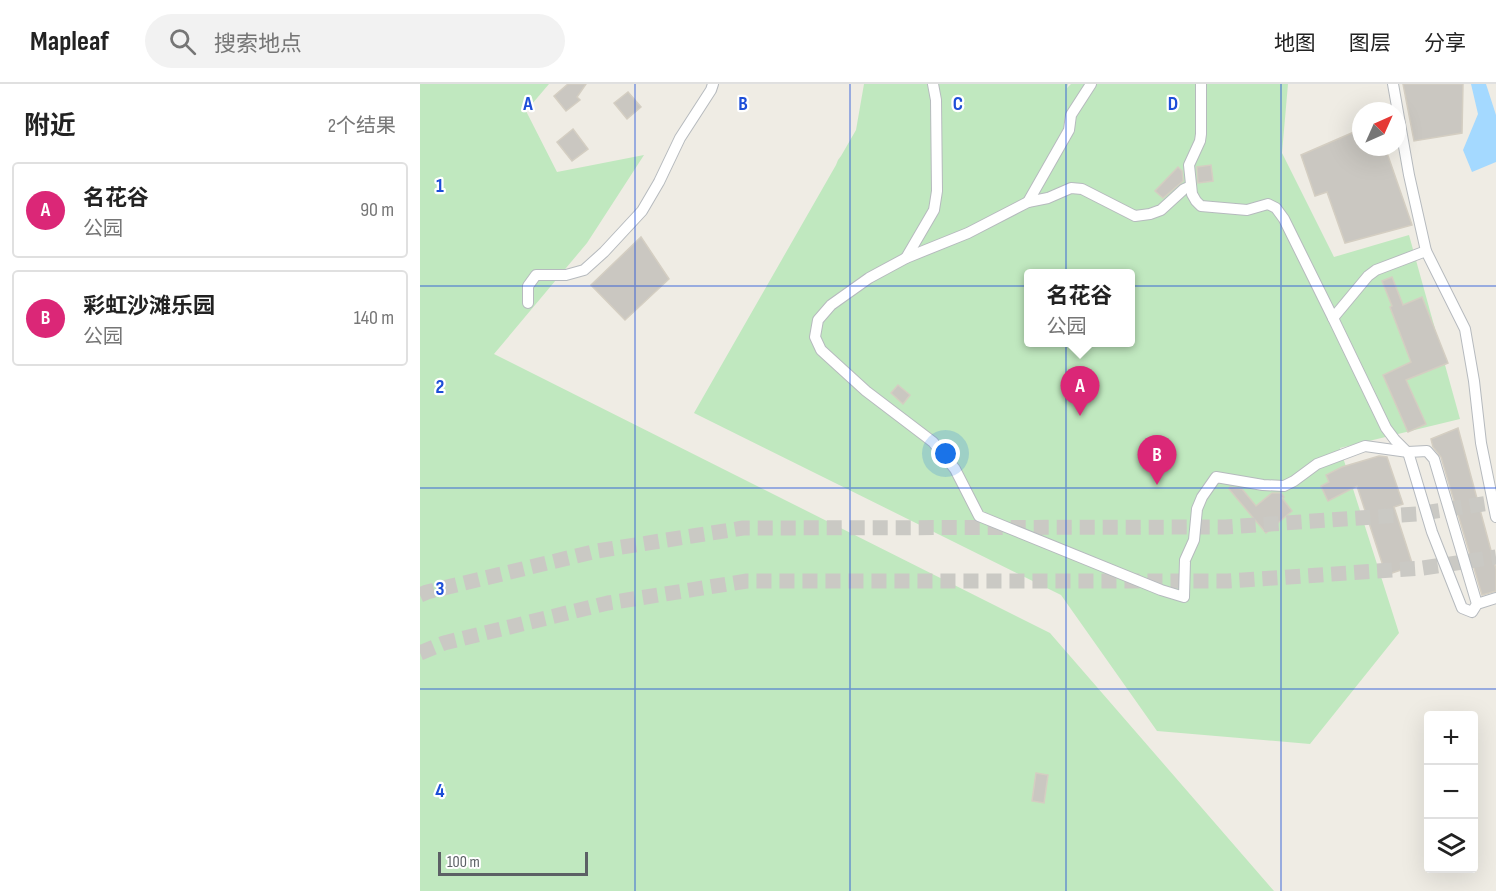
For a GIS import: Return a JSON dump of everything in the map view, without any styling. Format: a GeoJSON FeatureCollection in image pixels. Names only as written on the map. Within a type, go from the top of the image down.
{"type":"FeatureCollection","features":[{"type":"Feature","properties":{"kind":"street"},"geometry":{"type":"LineString","coordinates":[[528,303],[528,286],[536,275],[566,275],[584,270],[642,211],[680,138],[711,90],[712,84]]}},
{"type":"Feature","properties":{"kind":"street"},"geometry":{"type":"LineString","coordinates":[[906,258],[934,210],[936,100],[933,84]]}},
{"type":"Feature","properties":{"kind":"street"},"geometry":{"type":"LineString","coordinates":[[1028,202],[1069,130],[1071,115],[1091,84]]}},
{"type":"Feature","properties":{"kind":"street"},"geometry":{"type":"LineString","coordinates":[[1201,84],[1200,141],[1189,165],[1192,194],[1196,201],[1202,206],[1247,210],[1268,204],[1276,208],[1284,219],[1386,428],[1408,452],[1432,532],[1462,608],[1472,612],[1477,604],[1496,598]]}},
{"type":"Feature","properties":{"kind":"street"},"geometry":{"type":"LineString","coordinates":[[1393,84],[1409,175],[1426,251],[1465,330],[1481,443],[1496,518]]}},
{"type":"Feature","properties":{"kind":"street"},"geometry":{"type":"LineString","coordinates":[[1191,186],[1184,189],[1161,210],[1135,216],[1082,189],[1071,188],[1047,198],[1028,202],[968,233],[906,258],[869,278],[831,304],[818,320],[815,337],[821,350],[866,391],[933,442],[955,469],[979,516],[1161,590],[1185,597],[1185,560],[1194,540],[1197,509],[1202,497],[1216,477],[1284,486],[1317,464],[1365,446],[1408,452],[1427,451],[1434,459],[1477,604]]}},
{"type":"Feature","properties":{"kind":"street"},"geometry":{"type":"LineString","coordinates":[[1333,318],[1368,276],[1376,270],[1426,251]]}},
{"type":"Feature","properties":{"kind":"green space"},"geometry":{"type":"Polygon","coordinates":[[[420,84],[549,84],[526,111],[557,172],[644,155],[587,243],[494,354],[1050,633],[1274,891],[420,891],[420,84]]]}},
{"type":"Feature","properties":{"kind":"green space"},"geometry":{"type":"Polygon","coordinates":[[[864,84],[1068,84],[1067,88],[1071,84],[1288,84],[1282,153],[1334,257],[1409,235],[1460,419],[1340,448],[1399,633],[1310,744],[1157,731],[1061,595],[694,413],[856,130],[864,84]]]}},
{"type":"Feature","properties":{"kind":"water"},"geometry":{"type":"Polygon","coordinates":[[[1471,84],[1486,84],[1496,115],[1496,162],[1472,172],[1463,150],[1478,114],[1471,84]]]}},
{"type":"Feature","properties":{"kind":"building"},"geometry":{"type":"Polygon","coordinates":[[[568,84],[586,84],[577,97],[580,100],[566,111],[554,96],[568,84]]]}},
{"type":"Feature","properties":{"kind":"building"},"geometry":{"type":"Polygon","coordinates":[[[1403,84],[1463,84],[1462,133],[1414,141],[1403,84]]]}},
{"type":"Feature","properties":{"kind":"building"},"geometry":{"type":"Polygon","coordinates":[[[628,92],[641,107],[627,119],[614,103],[628,92]]]}},
{"type":"Feature","properties":{"kind":"building"},"geometry":{"type":"Polygon","coordinates":[[[573,129],[588,149],[572,161],[557,142],[573,129]]]}},
{"type":"Feature","properties":{"kind":"building"},"geometry":{"type":"Polygon","coordinates":[[[1352,133],[1352,156],[1388,156],[1412,225],[1345,243],[1327,192],[1315,196],[1301,155],[1352,133]]]}},
{"type":"Feature","properties":{"kind":"building"},"geometry":{"type":"Polygon","coordinates":[[[1211,165],[1213,181],[1198,183],[1197,167],[1211,165]]]}},
{"type":"Feature","properties":{"kind":"building"},"geometry":{"type":"Polygon","coordinates":[[[1178,167],[1182,171],[1183,181],[1163,198],[1155,191],[1178,167]]]}},
{"type":"Feature","properties":{"kind":"building"},"geometry":{"type":"Polygon","coordinates":[[[641,237],[669,279],[625,320],[591,285],[641,237]]]}},
{"type":"Feature","properties":{"kind":"building"},"geometry":{"type":"Polygon","coordinates":[[[1392,277],[1403,305],[1422,297],[1448,363],[1406,380],[1426,424],[1408,432],[1383,375],[1411,362],[1382,281],[1392,277]]]}},
{"type":"Feature","properties":{"kind":"building"},"geometry":{"type":"Polygon","coordinates":[[[898,385],[910,395],[903,404],[891,393],[898,385]]]}},
{"type":"Feature","properties":{"kind":"building"},"geometry":{"type":"Polygon","coordinates":[[[1458,428],[1496,569],[1496,591],[1482,595],[1441,457],[1433,447],[1431,439],[1458,428]]]}},
{"type":"Feature","properties":{"kind":"building"},"geometry":{"type":"Polygon","coordinates":[[[1379,456],[1387,457],[1403,504],[1394,507],[1413,566],[1386,575],[1357,486],[1328,501],[1321,486],[1329,482],[1326,475],[1342,467],[1379,456]]]}},
{"type":"Feature","properties":{"kind":"building"},"geometry":{"type":"Polygon","coordinates":[[[1230,487],[1242,489],[1256,506],[1272,493],[1281,493],[1292,511],[1266,533],[1229,489],[1230,487]]]}},
{"type":"Feature","properties":{"kind":"building"},"geometry":{"type":"Polygon","coordinates":[[[1036,773],[1048,775],[1044,803],[1032,801],[1036,773]]]}},
{"type":"Feature","properties":{"kind":"tunnel"},"geometry":{"type":"LineString","coordinates":[[420,595],[597,551],[743,528],[1226,527],[1417,514],[1496,502]]}},
{"type":"Feature","properties":{"kind":"tunnel"},"geometry":{"type":"LineString","coordinates":[[420,653],[444,643],[608,603],[747,581],[1228,581],[1423,568],[1496,557]]}},
{"type":"Feature","properties":{"kind":"place","name":"名花谷"},"geometry":{"type":"Point","coordinates":[1080,416]}},
{"type":"Feature","properties":{"kind":"place","name":"彩虹沙滩乐园"},"geometry":{"type":"Point","coordinates":[1157,485]}}]}
